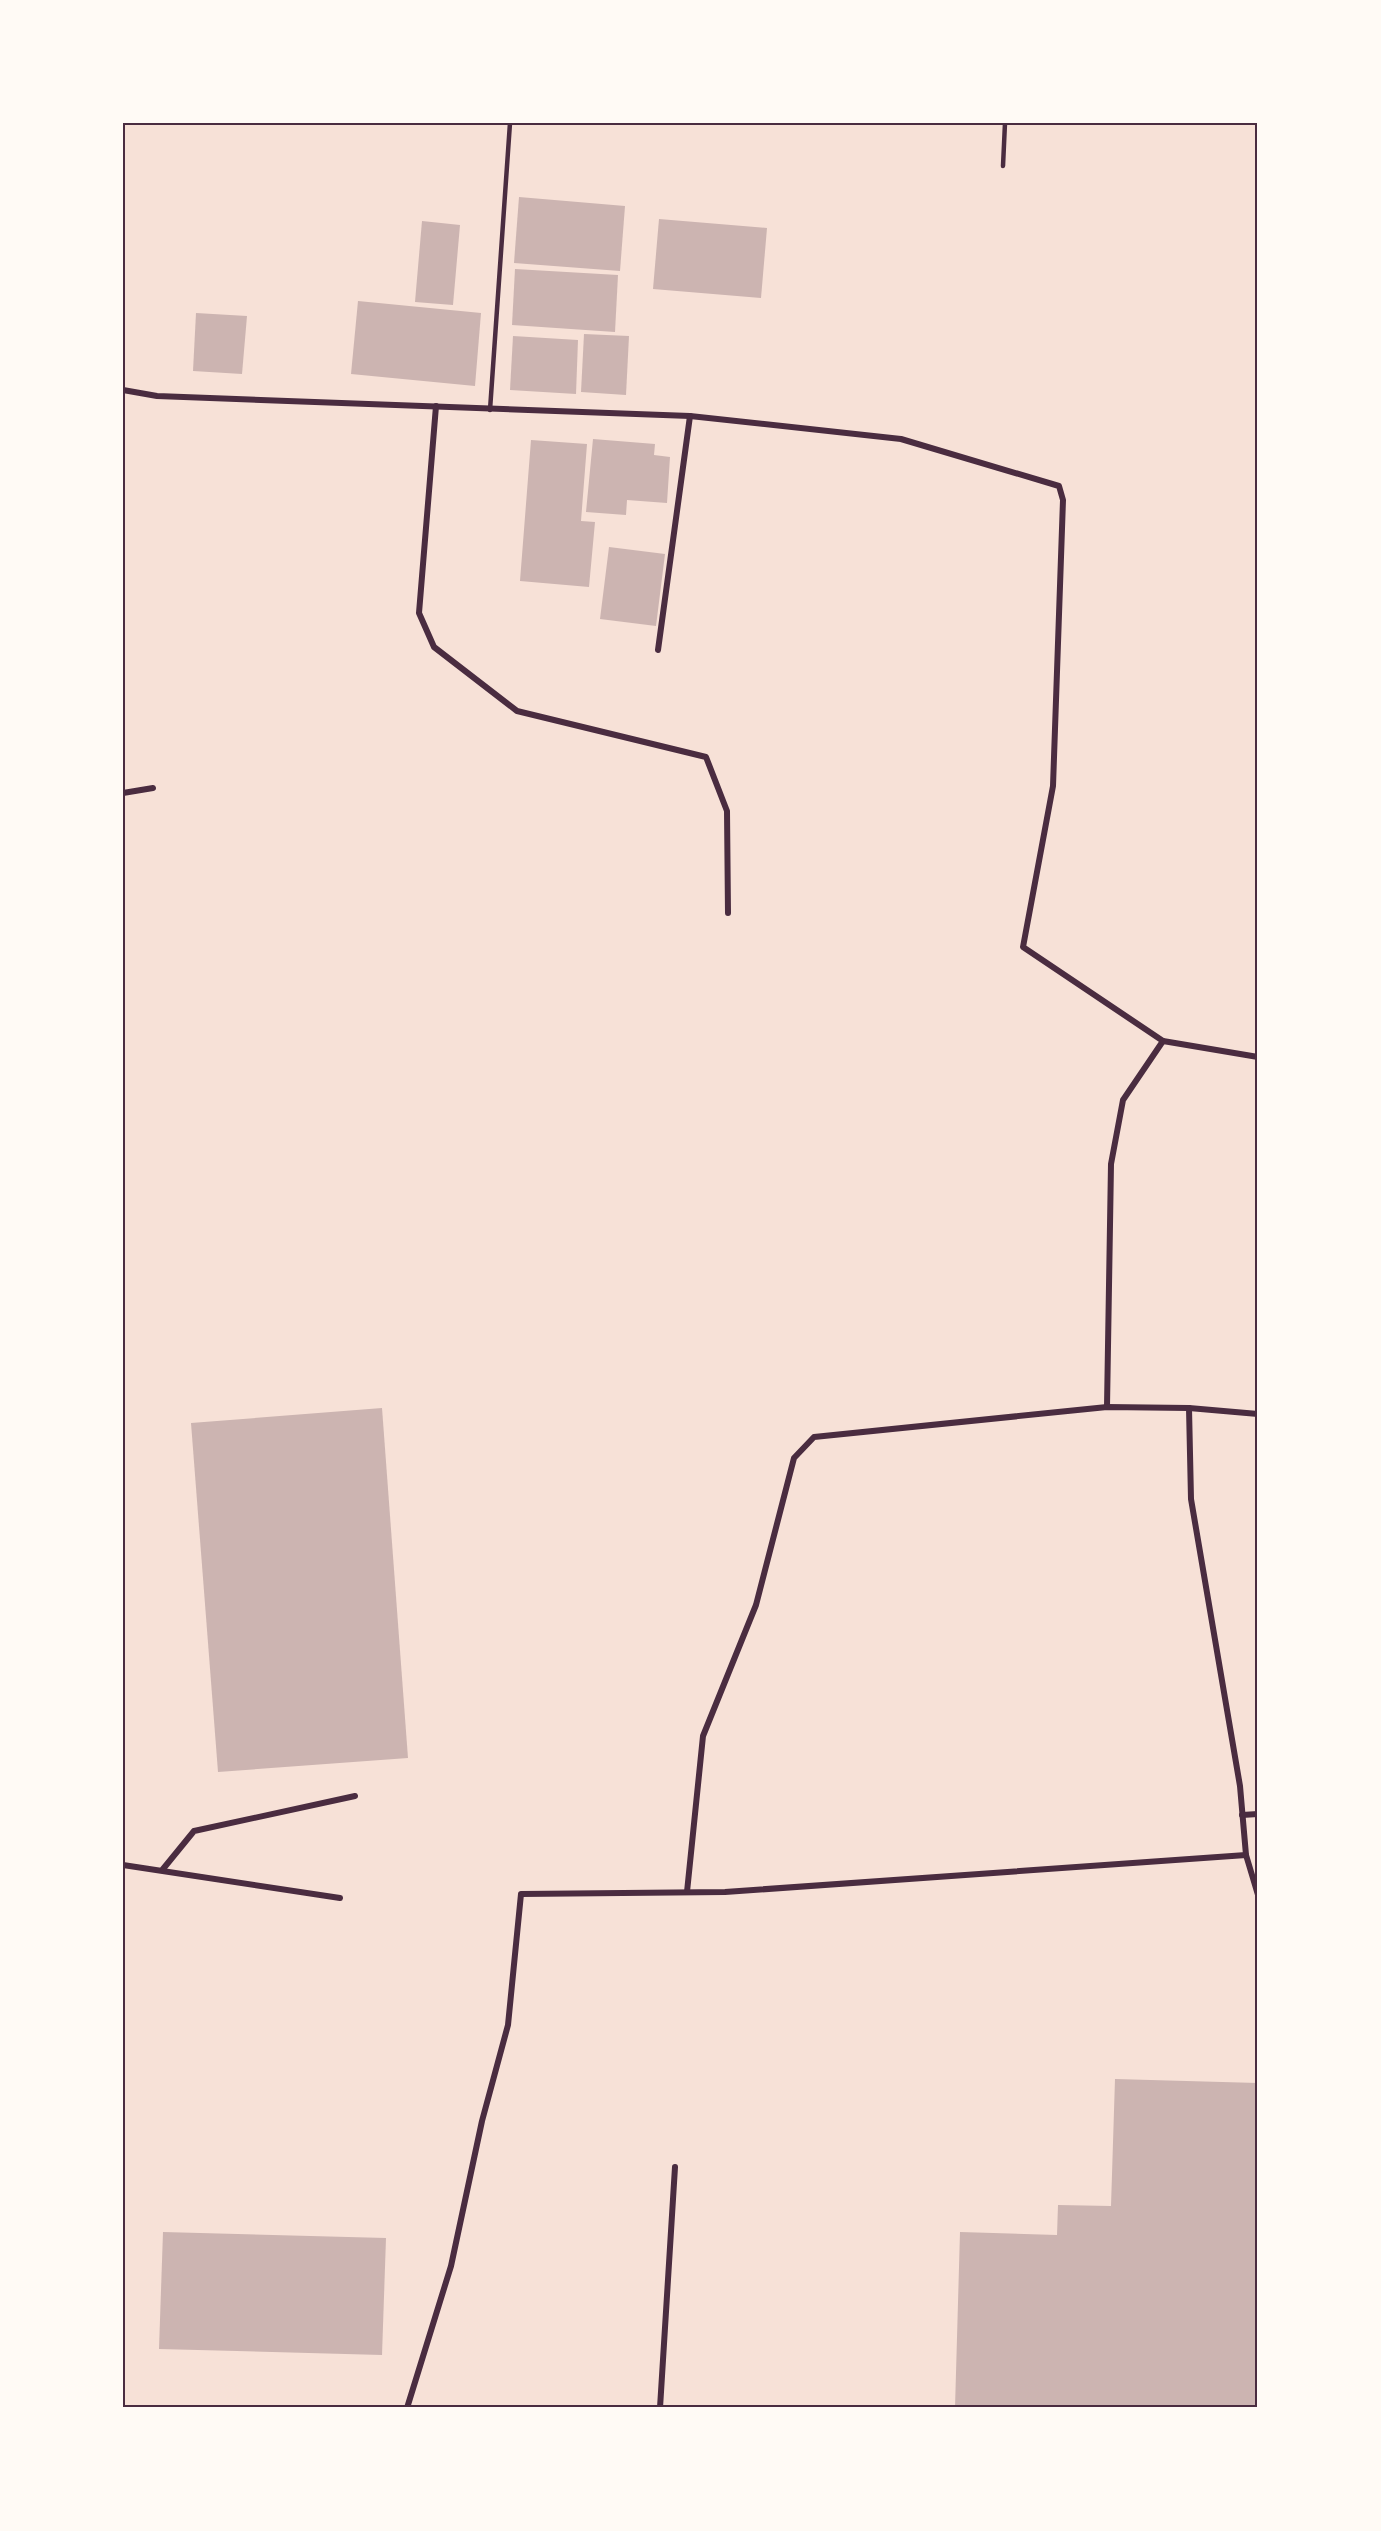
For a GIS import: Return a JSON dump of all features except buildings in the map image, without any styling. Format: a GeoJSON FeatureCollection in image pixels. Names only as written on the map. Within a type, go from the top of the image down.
{"type":"FeatureCollection","features":[{"type":"Feature","properties":{"kind":"street"},"geometry":{"type":"LineString","coordinates":[[123,390],[157,396],[690,416],[902,440],[1059,486],[1063,500],[1053,786],[1023,947],[1163,1041],[1258,1057]]}},
{"type":"Feature","properties":{"kind":"street"},"geometry":{"type":"LineString","coordinates":[[436,406],[419,613],[434,647],[518,711],[706,758],[727,811],[728,913]]}},
{"type":"Feature","properties":{"kind":"street"},"geometry":{"type":"LineString","coordinates":[[658,650],[690,416]]}},
{"type":"Feature","properties":{"kind":"street"},"geometry":{"type":"LineString","coordinates":[[123,793],[153,788]]}},
{"type":"Feature","properties":{"kind":"street"},"geometry":{"type":"LineString","coordinates":[[1107,1407],[1111,1164],[1123,1100],[1163,1041]]}},
{"type":"Feature","properties":{"kind":"street"},"geometry":{"type":"LineString","coordinates":[[687,1892],[703,1736],[756,1605],[794,1458],[814,1437],[1107,1407],[1189,1408],[1258,1414]]}},
{"type":"Feature","properties":{"kind":"street"},"geometry":{"type":"LineString","coordinates":[[1189,1408],[1191,1499],[1240,1786],[1246,1855],[1258,1895]]}},
{"type":"Feature","properties":{"kind":"street"},"geometry":{"type":"LineString","coordinates":[[163,1869],[194,1831],[356,1796]]}},
{"type":"Feature","properties":{"kind":"street"},"geometry":{"type":"LineString","coordinates":[[1242,1815],[1258,1814]]}},
{"type":"Feature","properties":{"kind":"street"},"geometry":{"type":"LineString","coordinates":[[408,2408],[451,2266],[482,2121],[508,2025],[521,1894],[737,1891],[1246,1855]]}},
{"type":"Feature","properties":{"kind":"street"},"geometry":{"type":"LineString","coordinates":[[123,1866],[163,1869],[200,1878],[340,1898]]}},
{"type":"Feature","properties":{"kind":"street"},"geometry":{"type":"LineString","coordinates":[[660,2408],[675,2167]]}},
{"type":"Feature","properties":{"kind":"lane"},"geometry":{"type":"LineString","coordinates":[[490,410],[510,123]]}},
{"type":"Feature","properties":{"kind":"lane"},"geometry":{"type":"LineString","coordinates":[[1003,166],[1005,123]]}}]}
